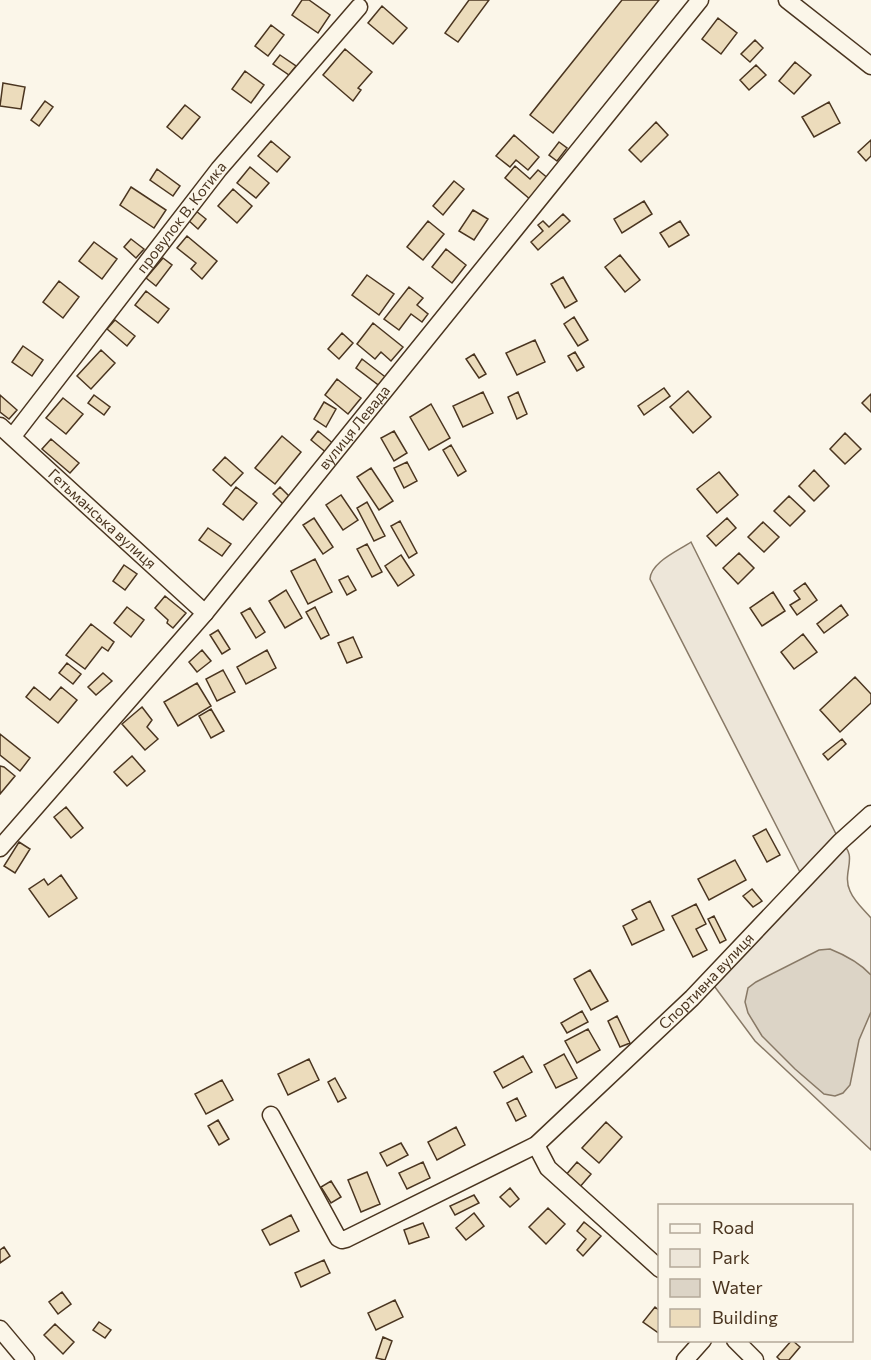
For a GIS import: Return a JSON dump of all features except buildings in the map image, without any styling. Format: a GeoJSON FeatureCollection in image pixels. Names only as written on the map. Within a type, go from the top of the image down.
{"type":"FeatureCollection","features":[{"type":"Feature","properties":{"kind":"street","name":"вулиця Левада"},"geometry":{"type":"LineString","coordinates":[[0,848],[205,613],[700,0]]}},
{"type":"Feature","properties":{"kind":"street"},"geometry":{"type":"LineString","coordinates":[[787,0],[871,66]]}},
{"type":"Feature","properties":{"kind":"street","name":"провулок В. Котика"},"geometry":{"type":"LineString","coordinates":[[6,431],[219,169],[359,7]]}},
{"type":"Feature","properties":{"kind":"street","name":"Гетьманська вулиця"},"geometry":{"type":"LineString","coordinates":[[6,431],[205,613]]}},
{"type":"Feature","properties":{"kind":"street","name":"Спортивна вулиця"},"geometry":{"type":"LineString","coordinates":[[271,1115],[338,1238],[342,1240],[536,1145],[692,998],[840,842],[871,814]]}},
{"type":"Feature","properties":{"kind":"street"},"geometry":{"type":"LineString","coordinates":[[536,1145],[548,1168],[658,1267]]}},
{"type":"Feature","properties":{"kind":"street"},"geometry":{"type":"LineString","coordinates":[[0,1329],[26,1360]]}},
{"type":"Feature","properties":{"kind":"street"},"geometry":{"type":"LineString","coordinates":[[685,1360],[702,1342]]}},
{"type":"Feature","properties":{"kind":"street"},"geometry":{"type":"LineString","coordinates":[[736,1342],[755,1360]]}},
{"type":"Feature","properties":{"kind":"green space"},"geometry":{"type":"Polygon","coordinates":[[[691,542],[840,842],[849,853],[847,877],[850,891],[871,918],[871,1150],[755,1041],[709,979],[804,880],[650,579],[660,562],[691,542]]]}},
{"type":"Feature","properties":{"kind":"water"},"geometry":{"type":"Polygon","coordinates":[[[830,949],[852,960],[871,975],[871,1012],[859,1040],[850,1085],[843,1093],[835,1096],[824,1094],[762,1036],[748,1013],[745,1002],[748,988],[756,982],[819,950],[830,949]]]}}]}
